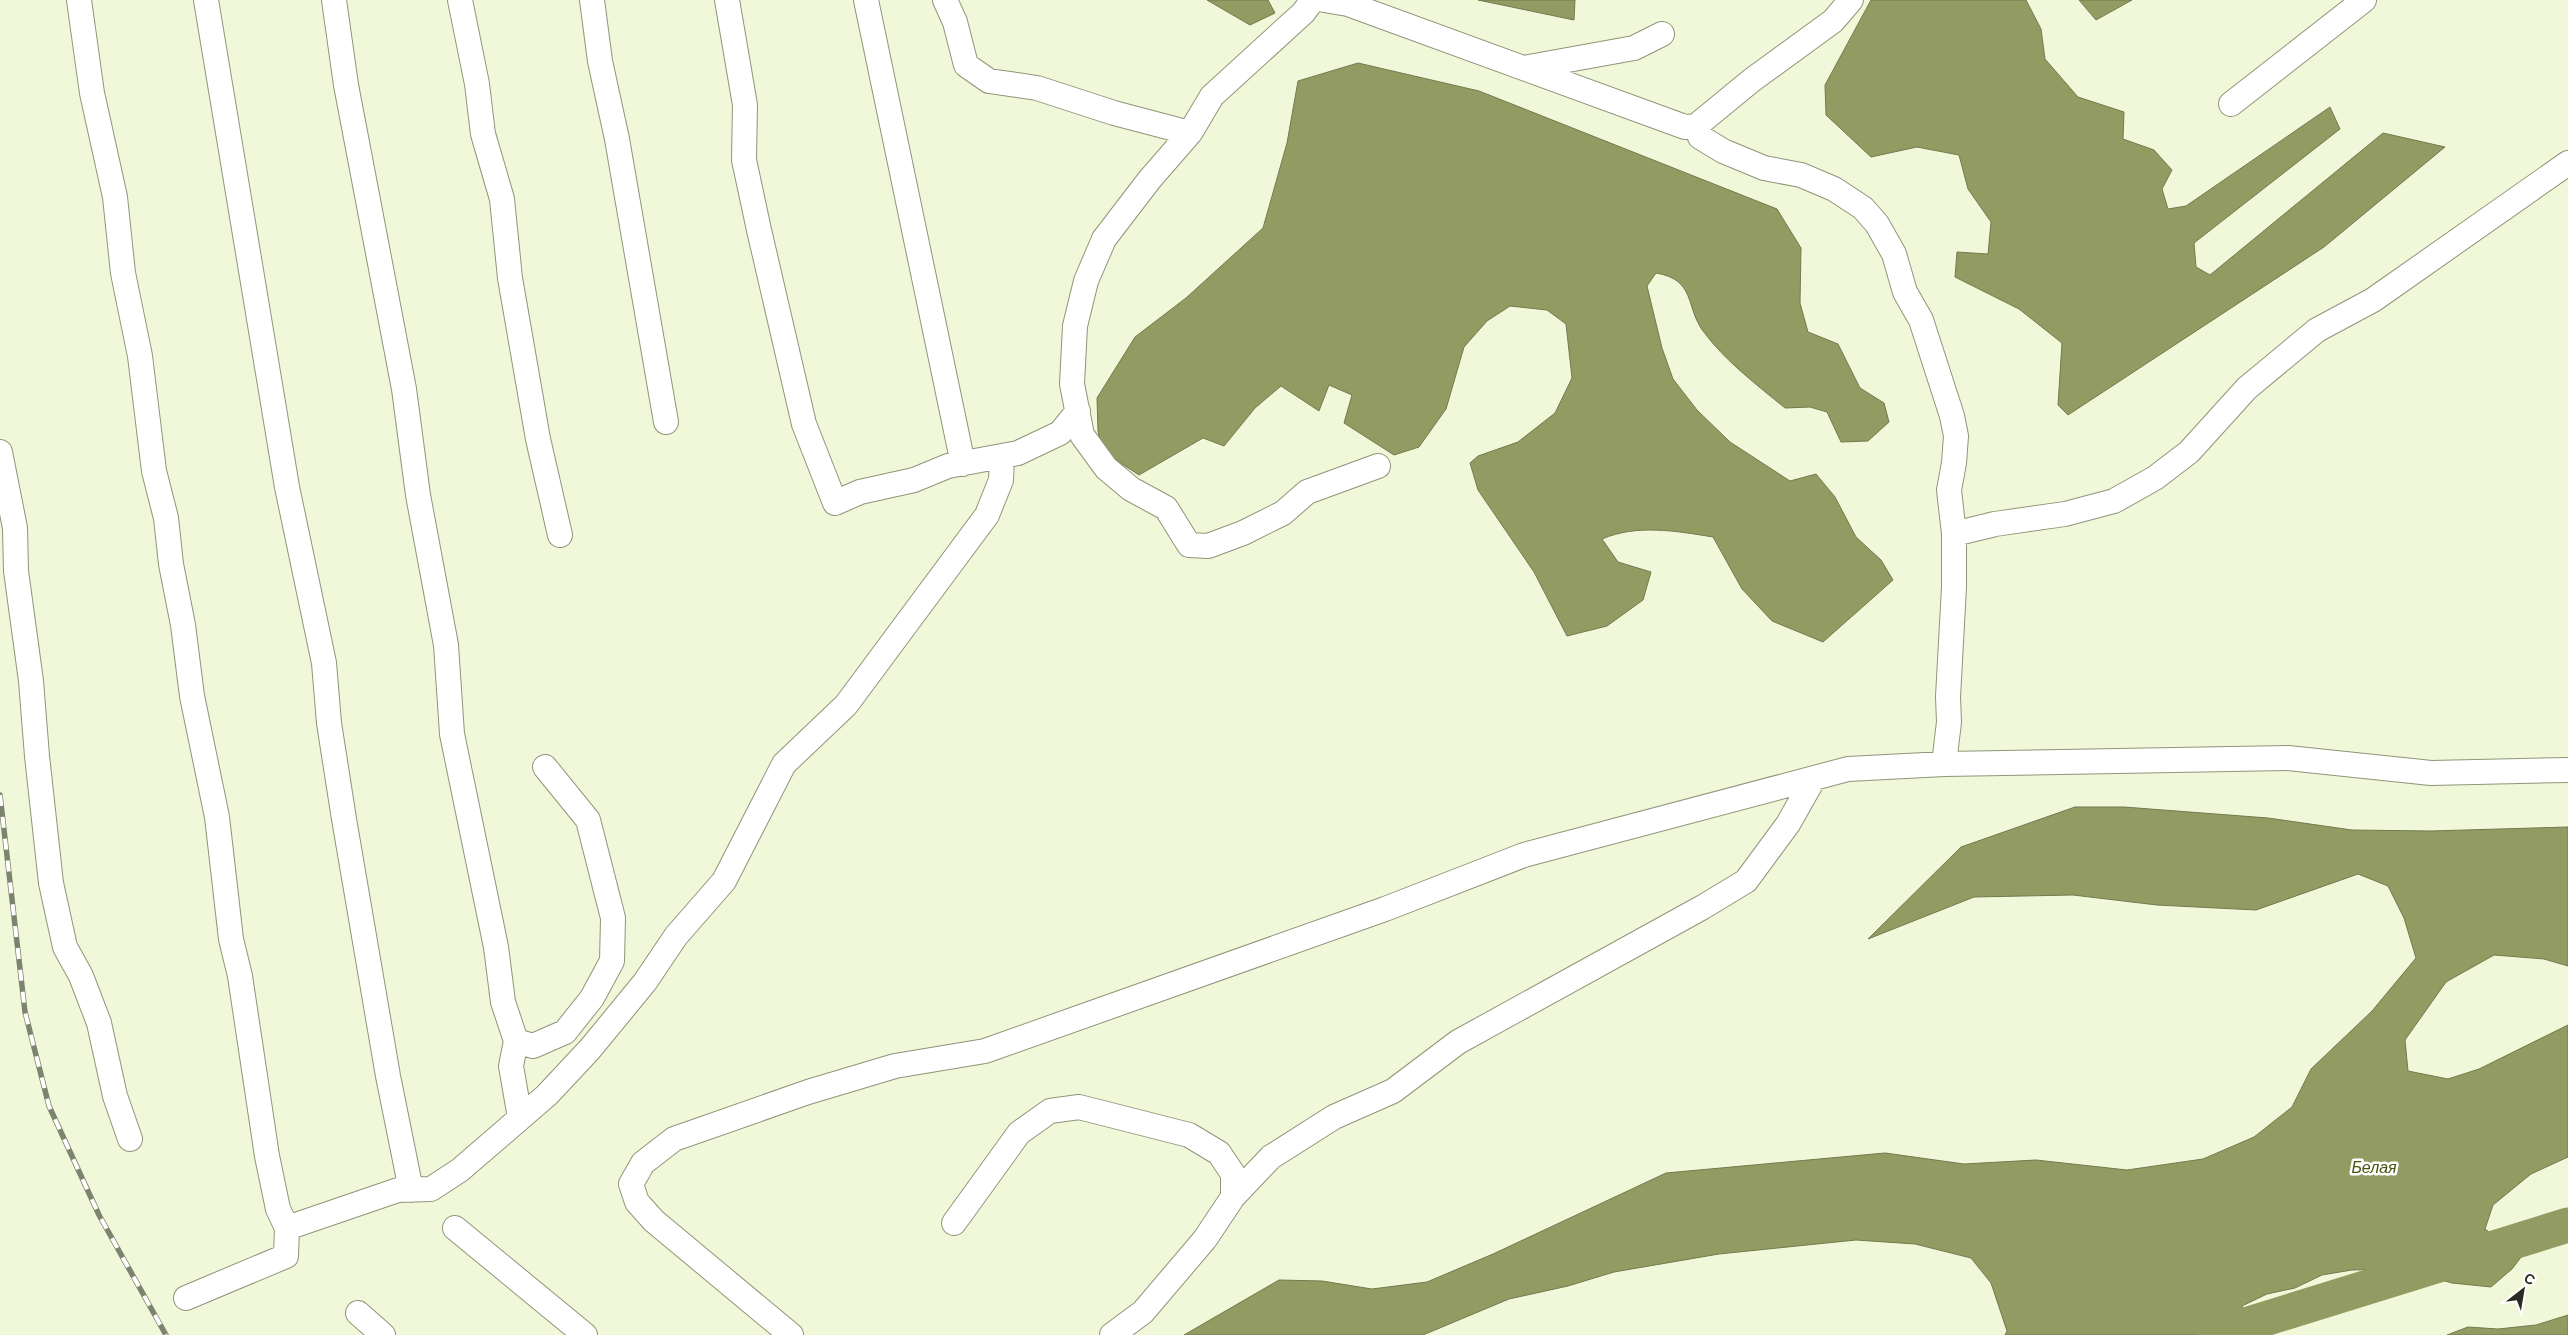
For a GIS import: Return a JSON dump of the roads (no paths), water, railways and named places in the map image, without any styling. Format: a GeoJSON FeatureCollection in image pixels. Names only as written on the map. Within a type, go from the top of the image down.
{"type":"FeatureCollection","features":[{"type":"Feature","properties":{"kind":"lane"},"geometry":{"type":"LineString","coordinates":[[79,0],[92,93],[116,197],[124,273],[140,356],[154,471],[166,518],[171,564],[183,625],[192,696],[217,817],[231,939],[240,976],[267,1156],[278,1209],[286,1228],[286,1256],[186,1298]]}},
{"type":"Feature","properties":{"kind":"lane"},"geometry":{"type":"LineString","coordinates":[[206,0],[287,487],[310,605],[324,663],[329,723],[388,1076],[412,1190]]}},
{"type":"Feature","properties":{"kind":"lane"},"geometry":{"type":"LineString","coordinates":[[334,0],[346,85],[404,389],[418,495],[446,646],[452,734],[496,947],[503,1002],[516,1041],[511,1066],[520,1118]]}},
{"type":"Feature","properties":{"kind":"lane"},"geometry":{"type":"LineString","coordinates":[[460,0],[477,84],[483,134],[502,200],[510,278],[538,439],[560,535]]}},
{"type":"Feature","properties":{"kind":"lane"},"geometry":{"type":"LineString","coordinates":[[592,0],[600,61],[617,139],[666,422]]}},
{"type":"Feature","properties":{"kind":"lane"},"geometry":{"type":"LineString","coordinates":[[727,0],[744,106],[744,160],[804,424],[835,503],[860,492],[914,480],[948,466],[1018,454],[1060,432],[1078,410]]}},
{"type":"Feature","properties":{"kind":"lane"},"geometry":{"type":"LineString","coordinates":[[866,0],[963,464]]}},
{"type":"Feature","properties":{"kind":"lane"},"geometry":{"type":"LineString","coordinates":[[946,0],[955,22],[966,65],[989,81],[1037,88],[1114,114],[1190,133]]}},
{"type":"Feature","properties":{"kind":"lane"},"geometry":{"type":"LineString","coordinates":[[1313,0],[1303,13],[1212,96],[1190,133],[1150,179],[1104,239],[1086,281],[1075,326],[1072,384],[1082,434],[1106,468],[1130,489],[1166,508],[1189,545],[1208,546],[1243,533],[1283,513],[1307,492],[1378,466]]}},
{"type":"Feature","properties":{"kind":"lane"},"geometry":{"type":"LineString","coordinates":[[1324,0],[1348,4],[1685,127],[1696,126],[1752,80],[1833,21],[1851,0]]}},
{"type":"Feature","properties":{"kind":"lane"},"geometry":{"type":"LineString","coordinates":[[2231,104],[2364,0]]}},
{"type":"Feature","properties":{"kind":"lane"},"geometry":{"type":"LineString","coordinates":[[1525,68],[1634,48],[1662,34]]}},
{"type":"Feature","properties":{"kind":"lane"},"geometry":{"type":"LineString","coordinates":[[1696,126],[1700,137],[1724,151],[1764,168],[1801,175],[1834,188],[1863,208],[1878,224],[1894,254],[1905,292],[1921,320],[1952,416],[1956,436],[1949,490],[1954,534],[1948,697],[1949,722],[1944,764]]}},
{"type":"Feature","properties":{"kind":"lane"},"geometry":{"type":"LineString","coordinates":[[1954,534],[1995,524],[2065,514],[2090,508],[2114,501],[2155,478],[2188,452],[2247,388],[2317,330],[2373,300],[2568,162]]}},
{"type":"Feature","properties":{"kind":"lane"},"geometry":{"type":"LineString","coordinates":[[0,452],[15,528],[16,571],[31,681],[37,756],[52,883],[65,947],[81,976],[100,1023],[115,1096],[130,1139]]}},
{"type":"Feature","properties":{"kind":"lane"},"geometry":{"type":"LineString","coordinates":[[286,1228],[398,1190],[431,1189],[460,1170],[547,1096],[590,1049],[645,982],[676,936],[724,881],[784,764],[846,705],[987,515],[1001,480],[1002,457]]}},
{"type":"Feature","properties":{"kind":"lane"},"geometry":{"type":"LineString","coordinates":[[791,1335],[654,1221],[637,1202],[631,1184],[643,1163],[674,1139],[808,1092],[895,1066],[985,1051],[1385,909],[1524,855],[1848,769],[1944,764],[2288,758],[2430,773],[2568,770]]}},
{"type":"Feature","properties":{"kind":"lane"},"geometry":{"type":"LineString","coordinates":[[516,1041],[533,1046],[565,1032],[592,998],[612,961],[613,918],[588,820],[545,767]]}},
{"type":"Feature","properties":{"kind":"lane"},"geometry":{"type":"LineString","coordinates":[[1112,1335],[1143,1312],[1205,1239],[1233,1197],[1271,1157],[1334,1117],[1393,1091],[1458,1042],[1695,912],[1746,881],[1788,824],[1814,778]]}},
{"type":"Feature","properties":{"kind":"lane"},"geometry":{"type":"LineString","coordinates":[[954,1223],[1019,1133],[1050,1111],[1079,1107],[1189,1135],[1219,1153],[1233,1174],[1233,1197]]}},
{"type":"Feature","properties":{"kind":"lane"},"geometry":{"type":"LineString","coordinates":[[455,1228],[585,1335]]}},
{"type":"Feature","properties":{"kind":"lane"},"geometry":{"type":"LineString","coordinates":[[358,1313],[383,1335]]}},
{"type":"Feature","properties":{"kind":"water"},"geometry":{"type":"Polygon","coordinates":[[[1207,0],[1268,0],[1275,13],[1250,25],[1207,0]]]}},
{"type":"Feature","properties":{"kind":"water"},"geometry":{"type":"Polygon","coordinates":[[[1478,0],[1575,0],[1574,20],[1478,0]]]}},
{"type":"Feature","properties":{"kind":"water"},"geometry":{"type":"Polygon","coordinates":[[[1871,0],[2026,0],[2041,29],[2045,59],[2078,97],[2124,112],[2123,139],[2154,150],[2172,170],[2162,189],[2168,209],[2186,206],[2330,107],[2340,129],[2194,243],[2196,267],[2210,275],[2383,133],[2445,147],[2324,247],[2068,415],[2058,405],[2062,343],[2019,309],[1955,277],[1957,252],[1988,254],[1991,222],[1968,189],[1959,155],[1917,147],[1871,157],[1826,115],[1825,85],[1871,0]]]}},
{"type":"Feature","properties":{"kind":"water"},"geometry":{"type":"Polygon","coordinates":[[[2079,0],[2132,0],[2096,20],[2079,0]]]}},
{"type":"Feature","properties":{"kind":"water"},"geometry":{"type":"Polygon","coordinates":[[[1358,63],[1479,91],[1777,209],[1801,248],[1800,303],[1808,332],[1838,344],[1860,388],[1884,403],[1889,422],[1868,441],[1841,442],[1827,412],[1810,407],[1785,408],[1742,372],[1712,342],[1697,322],[1684,288],[1669,276],[1656,273],[1647,286],[1662,348],[1673,379],[1697,410],[1730,442],[1790,481],[1816,474],[1835,497],[1856,537],[1881,560],[1893,580],[1823,642],[1772,621],[1742,589],[1713,537],[1657,530],[1615,534],[1602,539],[1618,562],[1651,572],[1643,600],[1607,626],[1567,636],[1534,572],[1478,490],[1470,463],[1478,456],[1518,442],[1555,413],[1572,378],[1566,324],[1547,310],[1510,306],[1487,321],[1464,347],[1446,409],[1419,447],[1394,455],[1344,423],[1352,395],[1329,385],[1319,411],[1281,386],[1255,408],[1224,446],[1203,438],[1139,475],[1108,455],[1101,445],[1098,431],[1097,398],[1135,337],[1186,298],[1263,228],[1287,143],[1298,81],[1358,63]]]}},
{"type":"Feature","properties":{"kind":"water","name":"Белая"},"geometry":{"type":"Polygon","coordinates":[[[2075,807],[2124,807],[2268,818],[2352,830],[2431,831],[2568,827],[2568,966],[2544,959],[2494,955],[2446,982],[2405,1040],[2408,1071],[2448,1079],[2479,1069],[2568,1025],[2568,1157],[2531,1174],[2493,1205],[2485,1229],[2522,1256],[2512,1269],[2491,1287],[2452,1283],[2402,1269],[2352,1270],[2322,1275],[2295,1288],[2267,1294],[2242,1306],[2250,1333],[2268,1335],[2005,1335],[2007,1331],[1991,1283],[1971,1258],[1915,1244],[1856,1240],[1719,1254],[1614,1272],[1568,1286],[1509,1299],[1423,1335],[1184,1335],[1279,1280],[1322,1281],[1372,1289],[1427,1282],[1493,1254],[1666,1173],[1885,1153],[1964,1164],[2036,1160],[2127,1170],[2203,1159],[2254,1137],[2292,1107],[2311,1069],[2372,1011],[2416,958],[2404,918],[2388,886],[2358,874],[2256,910],[2157,905],[2073,895],[1974,897],[1868,939],[1961,847],[2075,807]]]}},
{"type":"Feature","properties":{"kind":"water"},"geometry":{"type":"Polygon","coordinates":[[[2568,1315],[2568,1335],[2447,1335],[2468,1327],[2498,1329],[2536,1325],[2568,1315]]]}},
{"type":"Feature","properties":{"kind":"waterway","name":"Белая"},"geometry":{"type":"LineString","coordinates":[[2213,1335],[2568,1225]]}},
{"type":"Feature","properties":{"kind":"railway"},"geometry":{"type":"LineString","coordinates":[[0,795],[25,1012],[49,1106],[99,1215],[166,1335]]}}]}
